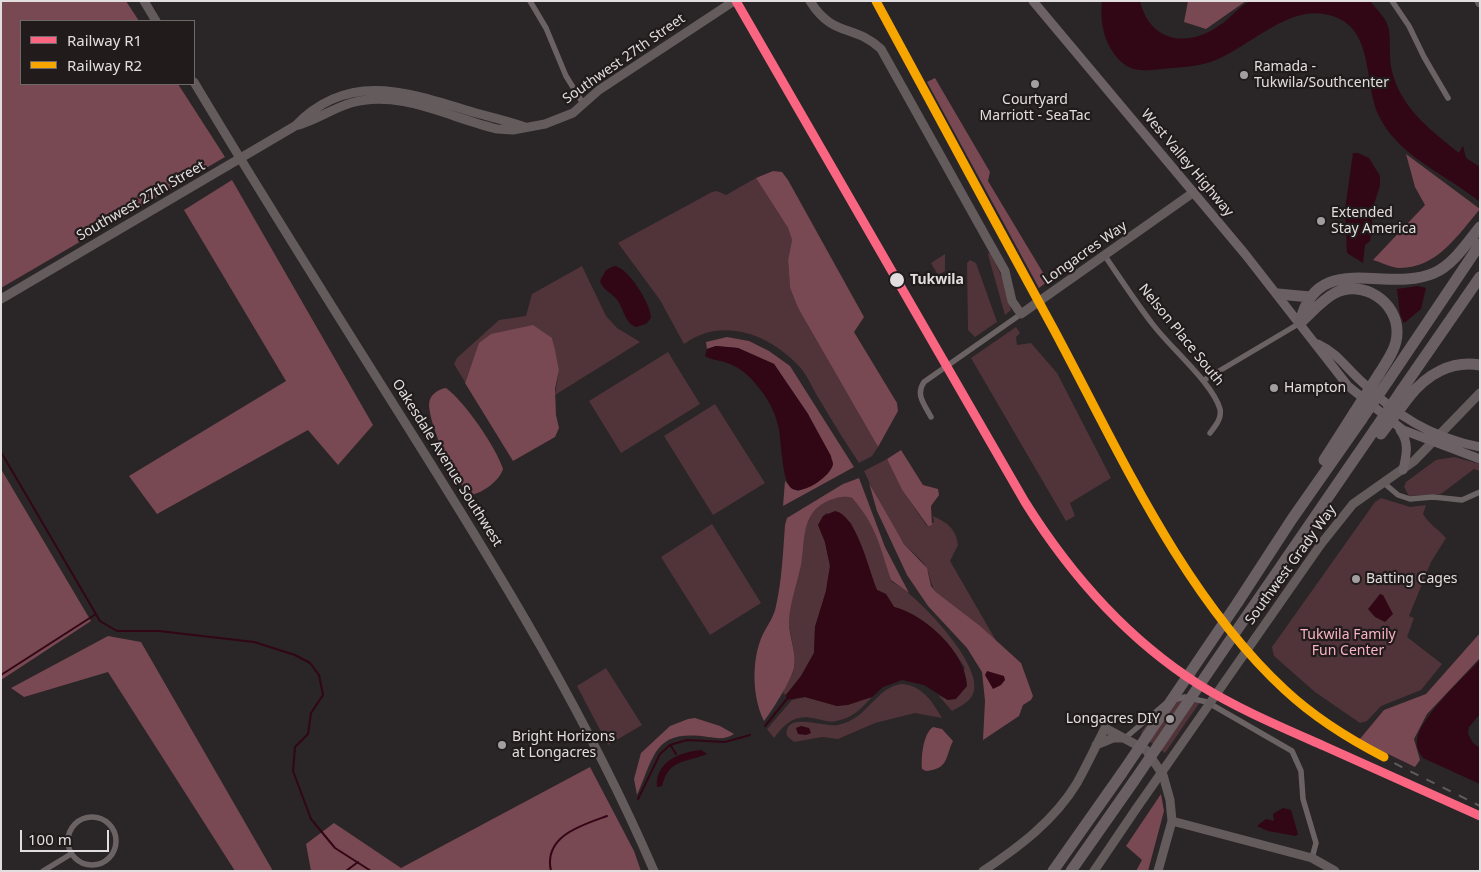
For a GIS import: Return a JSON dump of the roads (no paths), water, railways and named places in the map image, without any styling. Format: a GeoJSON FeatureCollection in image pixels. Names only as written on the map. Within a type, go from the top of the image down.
{"type":"FeatureCollection","features":[{"type":"Feature","properties":{"kind":"highway"},"geometry":{"type":"LineString","coordinates":[[1300,324],[1303,310],[1310,297],[1327,285],[1348,277],[1410,279],[1432,274],[1448,264],[1479,228]]}},
{"type":"Feature","properties":{"kind":"highway"},"geometry":{"type":"LineString","coordinates":[[1053,871],[1238,602],[1383,377],[1480,244]]}},
{"type":"Feature","properties":{"kind":"highway"},"geometry":{"type":"LineString","coordinates":[[1071,871],[1302,534],[1405,394],[1480,277]]}},
{"type":"Feature","properties":{"kind":"highway"},"geometry":{"type":"LineString","coordinates":[[1300,324],[1324,301],[1341,291],[1358,289],[1376,295],[1392,312],[1398,334],[1383,377]]}},
{"type":"Feature","properties":{"kind":"highway"},"geometry":{"type":"LineString","coordinates":[[1278,294],[1310,297]]}},
{"type":"Feature","properties":{"kind":"highway"},"geometry":{"type":"LineString","coordinates":[[1405,394],[1443,369],[1458,365],[1479,365]]}},
{"type":"Feature","properties":{"kind":"main road","name":"West Valley Highway"},"geometry":{"type":"LineString","coordinates":[[1033,1],[1278,294],[1300,324],[1318,344],[1325,359],[1348,386],[1397,426],[1434,443],[1480,459]]}},
{"type":"Feature","properties":{"kind":"main road","name":"West Valley Highway"},"geometry":{"type":"LineString","coordinates":[[1318,344],[1334,352],[1383,402],[1404,418],[1441,436],[1480,447]]}},
{"type":"Feature","properties":{"kind":"main road"},"geometry":{"type":"LineString","coordinates":[[1397,426],[1407,442],[1403,470]]}},
{"type":"Feature","properties":{"kind":"street"},"geometry":{"type":"LineString","coordinates":[[144,1],[155,20]]}},
{"type":"Feature","properties":{"kind":"street"},"geometry":{"type":"LineString","coordinates":[[530,1],[546,28],[566,76],[584,105]]}},
{"type":"Feature","properties":{"kind":"street","name":"Southwest 27th Street"},"geometry":{"type":"LineString","coordinates":[[1,299],[295,126],[306,114],[331,101],[351,94],[379,90],[410,92],[525,127],[559,119],[584,105],[599,90],[734,1]]}},
{"type":"Feature","properties":{"kind":"street"},"geometry":{"type":"LineString","coordinates":[[810,1],[821,17],[830,24],[877,45],[904,89],[1005,270],[1012,301],[1021,314]]}},
{"type":"Feature","properties":{"kind":"street"},"geometry":{"type":"LineString","coordinates":[[1392,1],[1409,26],[1424,57],[1448,98]]}},
{"type":"Feature","properties":{"kind":"street","name":"Oakesdale Avenue Southwest"},"geometry":{"type":"LineString","coordinates":[[195,84],[240,159],[488,555],[548,656],[608,773],[654,871]]}},
{"type":"Feature","properties":{"kind":"street","name":"Longacres Way"},"geometry":{"type":"LineString","coordinates":[[931,417],[919,395],[919,388],[928,377],[1105,256],[1194,192]]}},
{"type":"Feature","properties":{"kind":"street","name":"Nelson Place South"},"geometry":{"type":"LineString","coordinates":[[1105,256],[1151,323],[1181,358],[1204,380],[1215,398],[1220,414],[1219,420],[1210,433]]}},
{"type":"Feature","properties":{"kind":"street"},"geometry":{"type":"LineString","coordinates":[[1204,380],[1300,324]]}},
{"type":"Feature","properties":{"kind":"street","name":"Southwest Grady Way"},"geometry":{"type":"LineString","coordinates":[[1094,871],[1321,544],[1353,504],[1403,470],[1434,443],[1480,393]]}},
{"type":"Feature","properties":{"kind":"street"},"geometry":{"type":"LineString","coordinates":[[1384,483],[1398,495],[1410,500],[1433,497],[1462,500],[1480,492]]}},
{"type":"Feature","properties":{"kind":"street"},"geometry":{"type":"LineString","coordinates":[[1096,745],[1113,738],[1125,738],[1162,705],[1185,697],[1207,702],[1287,746],[1296,757],[1300,771],[1303,799],[1316,843],[1312,858]]}},
{"type":"Feature","properties":{"kind":"street"},"geometry":{"type":"LineString","coordinates":[[982,871],[1017,847],[1043,825],[1077,783],[1104,728],[1146,750],[1163,775],[1170,800],[1172,821],[1158,871]]}},
{"type":"Feature","properties":{"kind":"street"},"geometry":{"type":"LineString","coordinates":[[96,818],[110,826],[115,840],[115,847],[107,859],[94,865],[87,864],[71,854],[68,841],[69,833],[80,820],[96,818]]}},
{"type":"Feature","properties":{"kind":"street"},"geometry":{"type":"LineString","coordinates":[[1172,821],[1312,858],[1335,871]]}},
{"type":"Feature","properties":{"kind":"street"},"geometry":{"type":"LineString","coordinates":[[43,871],[71,854]]}},
{"type":"Feature","properties":{"kind":"waterway"},"geometry":{"type":"LineString","coordinates":[[1,452],[100,621],[117,631],[159,631],[254,642],[295,655],[310,663],[319,675],[323,695],[311,713],[308,734],[295,747],[293,771],[311,819],[335,848],[371,871]]}},
{"type":"Feature","properties":{"kind":"waterway"},"geometry":{"type":"LineString","coordinates":[[1,675],[96,614]]}},
{"type":"Feature","properties":{"kind":"waterway"},"geometry":{"type":"LineString","coordinates":[[765,726],[786,700]]}},
{"type":"Feature","properties":{"kind":"waterway"},"geometry":{"type":"LineString","coordinates":[[638,799],[660,754],[670,745],[687,740],[725,742],[750,735]]}},
{"type":"Feature","properties":{"kind":"waterway"},"geometry":{"type":"LineString","coordinates":[[671,746],[676,754]]}},
{"type":"Feature","properties":{"kind":"waterway"},"geometry":{"type":"LineString","coordinates":[[551,871],[550,859],[553,849],[559,841],[576,828],[607,816]]}},
{"type":"Feature","properties":{"kind":"waterway"},"geometry":{"type":"LineString","coordinates":[[346,871],[358,862]]}},
{"type":"Feature","properties":{"kind":"railway"},"geometry":{"type":"LineString","coordinates":[[876,1],[1143,497],[1167,539],[1220,619],[1251,656],[1284,690],[1329,725],[1403,768],[1480,806]]}},
{"type":"Feature","properties":{"kind":"rail line","name":"R1"},"geometry":{"type":"LineString","coordinates":[[736,1],[1025,502],[1042,529],[1101,603],[1147,646],[1172,666],[1213,693],[1276,725],[1480,816]]}},
{"type":"Feature","properties":{"kind":"rail line","name":"R2"},"geometry":{"type":"LineString","coordinates":[[876,1],[1128,471],[1183,566],[1214,610],[1248,652],[1285,690],[1332,727],[1384,757]]}},
{"type":"Feature","properties":{"kind":"place","name":"Ramada - Tukwila/Southcenter"},"geometry":{"type":"Point","coordinates":[1244,75]}},
{"type":"Feature","properties":{"kind":"place","name":"Courtyard Marriott - SeaTac"},"geometry":{"type":"Point","coordinates":[1035,84]}},
{"type":"Feature","properties":{"kind":"place","name":"Extended Stay America"},"geometry":{"type":"Point","coordinates":[1321,221]}},
{"type":"Feature","properties":{"kind":"place","name":"Tukwila"},"geometry":{"type":"Point","coordinates":[897,280]}},
{"type":"Feature","properties":{"kind":"place","name":"Hampton"},"geometry":{"type":"Point","coordinates":[1274,388]}},
{"type":"Feature","properties":{"kind":"place","name":"Batting Cages"},"geometry":{"type":"Point","coordinates":[1356,579]}},
{"type":"Feature","properties":{"kind":"place","name":"Longacres DIY"},"geometry":{"type":"Point","coordinates":[1170,719]}},
{"type":"Feature","properties":{"kind":"place","name":"Bright Horizons at Longacres"},"geometry":{"type":"Point","coordinates":[502,745]}},
{"type":"Feature","properties":{"kind":"park label","name":"Tukwila Family Fun Center"},"geometry":{"type":"Point","coordinates":[1348,644]}}]}
